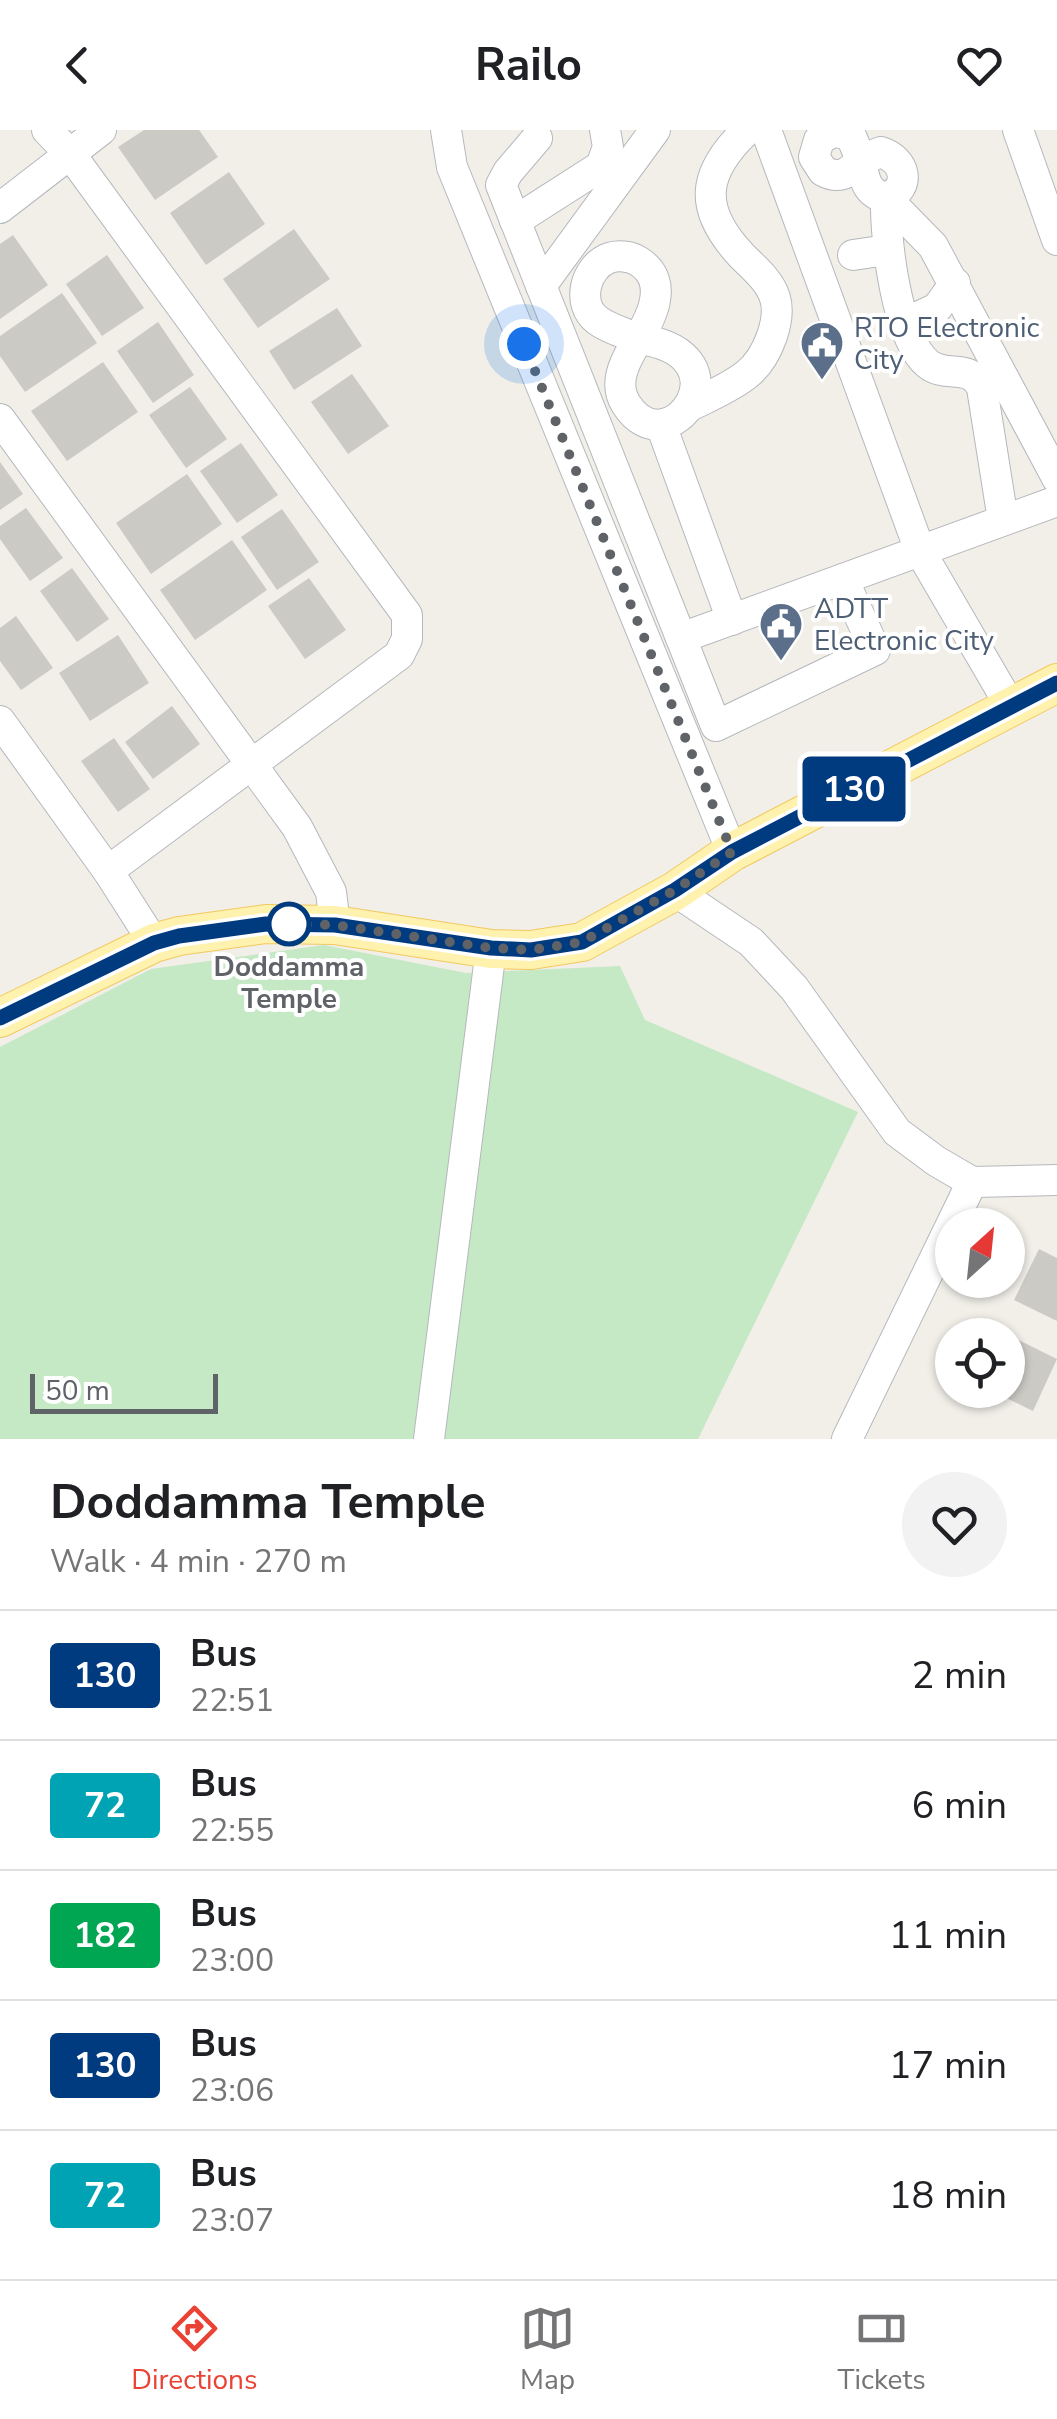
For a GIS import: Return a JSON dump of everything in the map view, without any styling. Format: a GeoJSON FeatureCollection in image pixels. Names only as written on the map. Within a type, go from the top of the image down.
{"type":"FeatureCollection","features":[{"type":"Feature","properties":{"kind":"main road"},"geometry":{"type":"LineString","coordinates":[[4,1008],[154,943],[266,924],[335,925],[491,948],[531,950],[582,942],[675,890],[732,852],[1057,683]]}},
{"type":"Feature","properties":{"kind":"street"},"geometry":{"type":"LineString","coordinates":[[47,130],[71,155],[407,614],[407,639],[399,655],[108,871]]}},
{"type":"Feature","properties":{"kind":"street"},"geometry":{"type":"LineString","coordinates":[[0,208],[101,130]]}},
{"type":"Feature","properties":{"kind":"street"},"geometry":{"type":"LineString","coordinates":[[446,130],[452,167],[732,852]]}},
{"type":"Feature","properties":{"kind":"street"},"geometry":{"type":"LineString","coordinates":[[515,221],[600,166],[608,147],[606,130]]}},
{"type":"Feature","properties":{"kind":"street"},"geometry":{"type":"LineString","coordinates":[[541,286],[656,130]]}},
{"type":"Feature","properties":{"kind":"street"},"geometry":{"type":"LineString","coordinates":[[692,406],[697,391],[693,367],[678,352],[658,342],[639,339],[624,364],[620,383],[623,399],[634,415],[660,425],[678,420],[692,406],[748,374],[770,343],[777,320],[776,299],[764,278],[712,218],[711,186],[719,164],[747,130]]}},
{"type":"Feature","properties":{"kind":"street"},"geometry":{"type":"LineString","coordinates":[[766,130],[920,551],[1010,707]]}},
{"type":"Feature","properties":{"kind":"street"},"geometry":{"type":"LineString","coordinates":[[1018,130],[1057,240]]}},
{"type":"Feature","properties":{"kind":"street"},"geometry":{"type":"LineString","coordinates":[[537,138],[501,185],[716,726],[876,650],[843,579]]}},
{"type":"Feature","properties":{"kind":"street"},"geometry":{"type":"LineString","coordinates":[[862,160],[882,152],[900,164],[904,180],[894,196],[886,198]]}},
{"type":"Feature","properties":{"kind":"street"},"geometry":{"type":"LineString","coordinates":[[886,198],[887,250],[905,323],[927,364],[938,370],[968,372],[977,379],[985,404],[1003,520]]}},
{"type":"Feature","properties":{"kind":"street"},"geometry":{"type":"LineString","coordinates":[[886,198],[933,246],[1057,478]]}},
{"type":"Feature","properties":{"kind":"street"},"geometry":{"type":"LineString","coordinates":[[854,254],[887,250]]}},
{"type":"Feature","properties":{"kind":"street"},"geometry":{"type":"LineString","coordinates":[[905,323],[937,308],[954,283]]}},
{"type":"Feature","properties":{"kind":"street"},"geometry":{"type":"LineString","coordinates":[[0,419],[306,843],[331,892],[335,925]]}},
{"type":"Feature","properties":{"kind":"street"},"geometry":{"type":"LineString","coordinates":[[660,425],[732,620]]}},
{"type":"Feature","properties":{"kind":"street"},"geometry":{"type":"LineString","coordinates":[[681,638],[1057,500]]}},
{"type":"Feature","properties":{"kind":"street"},"geometry":{"type":"LineString","coordinates":[[0,721],[108,871],[154,943]]}},
{"type":"Feature","properties":{"kind":"street"},"geometry":{"type":"LineString","coordinates":[[675,890],[750,942],[794,988],[897,1132],[972,1182],[1057,1180]]}},
{"type":"Feature","properties":{"kind":"street"},"geometry":{"type":"LineString","coordinates":[[429,1439],[491,948]]}},
{"type":"Feature","properties":{"kind":"street"},"geometry":{"type":"LineString","coordinates":[[847,1439],[972,1182]]}},
{"type":"Feature","properties":{"kind":"green space"},"geometry":{"type":"Polygon","coordinates":[[[324,945],[466,973],[620,966],[645,1020],[858,1112],[698,1439],[0,1439],[0,1047],[151,969],[324,945]]]}},
{"type":"Feature","properties":{"kind":"building"},"geometry":{"type":"Polygon","coordinates":[[[144,130],[199,130],[218,157],[155,200],[118,147],[144,130]]]}},
{"type":"Feature","properties":{"kind":"building"},"geometry":{"type":"Polygon","coordinates":[[[229,172],[265,224],[206,265],[170,213],[229,172]]]}},
{"type":"Feature","properties":{"kind":"building"},"geometry":{"type":"Polygon","coordinates":[[[294,229],[330,279],[258,328],[223,279],[294,229]]]}},
{"type":"Feature","properties":{"kind":"building"},"geometry":{"type":"Polygon","coordinates":[[[13,235],[48,285],[0,319],[0,244],[13,235]]]}},
{"type":"Feature","properties":{"kind":"building"},"geometry":{"type":"Polygon","coordinates":[[[107,255],[144,308],[102,336],[66,284],[107,255]]]}},
{"type":"Feature","properties":{"kind":"building"},"geometry":{"type":"Polygon","coordinates":[[[62,293],[97,343],[25,392],[0,356],[0,336],[62,293]]]}},
{"type":"Feature","properties":{"kind":"building"},"geometry":{"type":"Polygon","coordinates":[[[337,308],[362,346],[294,390],[269,351],[337,308]]]}},
{"type":"Feature","properties":{"kind":"building"},"geometry":{"type":"Polygon","coordinates":[[[158,322],[194,375],[153,403],[117,351],[158,322]]]}},
{"type":"Feature","properties":{"kind":"building"},"geometry":{"type":"Polygon","coordinates":[[[103,362],[138,412],[67,461],[31,411],[103,362]]]}},
{"type":"Feature","properties":{"kind":"building"},"geometry":{"type":"Polygon","coordinates":[[[352,374],[389,426],[348,454],[311,402],[352,374]]]}},
{"type":"Feature","properties":{"kind":"building"},"geometry":{"type":"Polygon","coordinates":[[[190,387],[227,439],[186,468],[149,415],[190,387]]]}},
{"type":"Feature","properties":{"kind":"building"},"geometry":{"type":"Polygon","coordinates":[[[241,443],[278,495],[237,523],[200,471],[241,443]]]}},
{"type":"Feature","properties":{"kind":"building"},"geometry":{"type":"Polygon","coordinates":[[[0,462],[23,494],[0,510],[0,462]]]}},
{"type":"Feature","properties":{"kind":"building"},"geometry":{"type":"Polygon","coordinates":[[[187,474],[222,524],[151,574],[116,523],[187,474]]]}},
{"type":"Feature","properties":{"kind":"building"},"geometry":{"type":"Polygon","coordinates":[[[26,508],[63,558],[30,581],[0,539],[0,526],[26,508]]]}},
{"type":"Feature","properties":{"kind":"building"},"geometry":{"type":"Polygon","coordinates":[[[282,509],[319,562],[277,590],[241,537],[282,509]]]}},
{"type":"Feature","properties":{"kind":"building"},"geometry":{"type":"Polygon","coordinates":[[[232,540],[267,590],[195,640],[160,590],[232,540]]]}},
{"type":"Feature","properties":{"kind":"building"},"geometry":{"type":"Polygon","coordinates":[[[72,568],[109,619],[77,642],[40,591],[72,568]]]}},
{"type":"Feature","properties":{"kind":"building"},"geometry":{"type":"Polygon","coordinates":[[[309,578],[346,630],[305,659],[268,606],[309,578]]]}},
{"type":"Feature","properties":{"kind":"building"},"geometry":{"type":"Polygon","coordinates":[[[16,616],[53,668],[21,690],[0,661],[0,628],[16,616]]]}},
{"type":"Feature","properties":{"kind":"building"},"geometry":{"type":"Polygon","coordinates":[[[118,635],[149,683],[90,721],[59,673],[118,635]]]}},
{"type":"Feature","properties":{"kind":"building"},"geometry":{"type":"Polygon","coordinates":[[[172,706],[200,744],[153,779],[125,742],[172,706]]]}},
{"type":"Feature","properties":{"kind":"building"},"geometry":{"type":"Polygon","coordinates":[[[114,738],[150,789],[118,812],[81,761],[114,738]]]}},
{"type":"Feature","properties":{"kind":"building"},"geometry":{"type":"Polygon","coordinates":[[[1039,1249],[1057,1258],[1057,1321],[1014,1300],[1025,1298],[1025,1278],[1039,1249]]]}},
{"type":"Feature","properties":{"kind":"building"},"geometry":{"type":"Polygon","coordinates":[[[1025,1343],[1057,1359],[1033,1411],[1025,1407],[1025,1343]]]}},
{"type":"Feature","properties":{"kind":"bus line","name":"130"},"geometry":{"type":"LineString","coordinates":[[0,1018],[154,943],[266,924],[335,925],[491,948],[531,950],[582,942],[675,890],[732,852],[1057,683]]}},
{"type":"Feature","properties":{"kind":"place","name":"RTO Electronic City"},"geometry":{"type":"Point","coordinates":[822,381]}},
{"type":"Feature","properties":{"kind":"place","name":"ADTT Electronic City"},"geometry":{"type":"Point","coordinates":[781,662]}},
{"type":"Feature","properties":{"kind":"place","name":"Doddamma Temple"},"geometry":{"type":"Point","coordinates":[289,924]}},
{"type":"Feature","properties":{"kind":"route"},"geometry":{"type":"LineString","coordinates":[[289,924],[335,925],[491,948],[531,950],[582,942],[675,890],[732,852],[524,344]]}}]}
